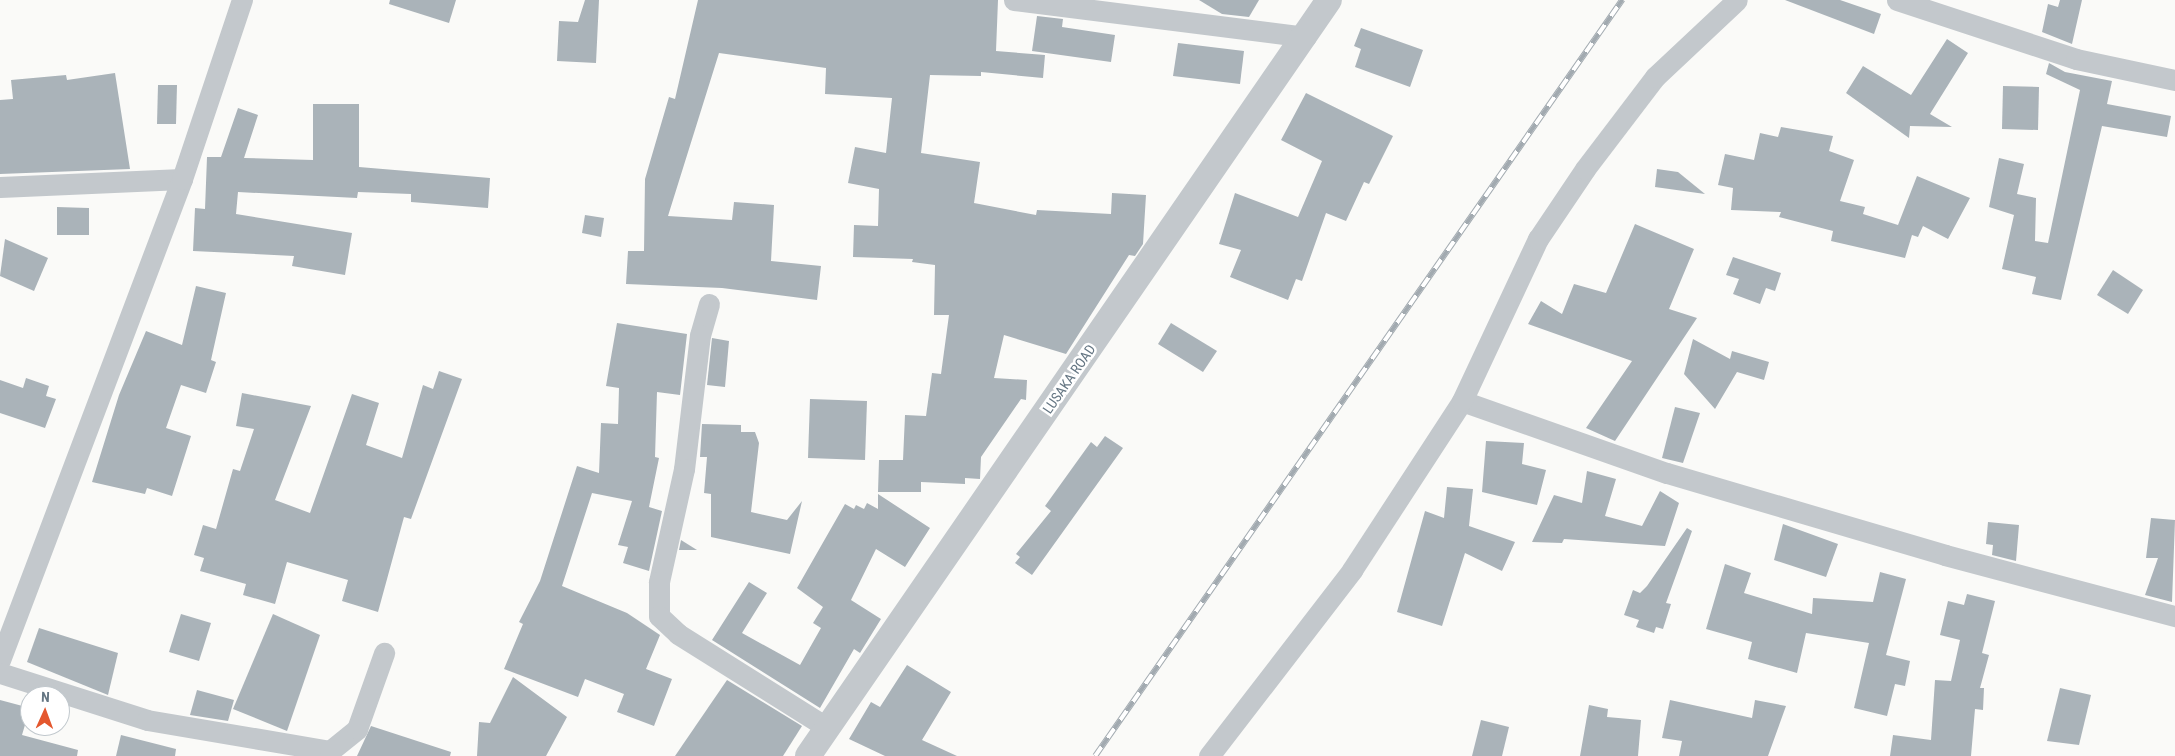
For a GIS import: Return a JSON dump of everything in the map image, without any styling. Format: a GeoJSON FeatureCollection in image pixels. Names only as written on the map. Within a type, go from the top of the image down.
{"type":"FeatureCollection","features":[{"type":"Feature","properties":{"kind":"street"},"geometry":{"type":"LineString","coordinates":[[0,660],[182,179],[242,0]]}},
{"type":"Feature","properties":{"kind":"street"},"geometry":{"type":"LineString","coordinates":[[1014,0],[1306,37]]}},
{"type":"Feature","properties":{"kind":"street","name":"LUSAKA ROAD"},"geometry":{"type":"LineString","coordinates":[[808,756],[1306,37],[1329,0]]}},
{"type":"Feature","properties":{"kind":"street"},"geometry":{"type":"LineString","coordinates":[[1209,756],[1352,570],[1462,401],[1538,239],[1585,169],[1655,77],[1737,0]]}},
{"type":"Feature","properties":{"kind":"street"},"geometry":{"type":"LineString","coordinates":[[1897,0],[2076,59],[2175,80]]}},
{"type":"Feature","properties":{"kind":"street"},"geometry":{"type":"LineString","coordinates":[[0,187],[182,179]]}},
{"type":"Feature","properties":{"kind":"street"},"geometry":{"type":"LineString","coordinates":[[709,304],[700,335],[684,469],[658,582],[659,616],[678,634],[828,728]]}},
{"type":"Feature","properties":{"kind":"street"},"geometry":{"type":"LineString","coordinates":[[1462,401],[1676,476],[1945,555],[2175,616]]}},
{"type":"Feature","properties":{"kind":"street"},"geometry":{"type":"LineString","coordinates":[[0,674],[147,720],[330,751],[357,729],[384,653]]}},
{"type":"Feature","properties":{"kind":"building"},"geometry":{"type":"Polygon","coordinates":[[[390,0],[456,0],[449,23],[389,4],[390,0]]]}},
{"type":"Feature","properties":{"kind":"building"},"geometry":{"type":"Polygon","coordinates":[[[585,0],[599,0],[596,63],[557,61],[559,21],[578,22],[585,0]]]}},
{"type":"Feature","properties":{"kind":"building"},"geometry":{"type":"Polygon","coordinates":[[[698,0],[998,0],[996,51],[1045,55],[1043,78],[981,72],[981,76],[930,75],[921,153],[980,162],[974,203],[1036,215],[1037,210],[1111,214],[1112,193],[1146,195],[1143,244],[1135,256],[1129,255],[1066,354],[1004,335],[994,378],[1027,380],[1026,400],[1021,399],[981,457],[980,479],[965,478],[965,484],[921,482],[921,492],[878,492],[879,460],[903,460],[905,415],[926,416],[932,373],[941,374],[949,315],[934,315],[935,265],[912,262],[913,259],[853,257],[854,225],[878,226],[879,189],[848,183],[855,147],[886,153],[892,98],[825,94],[826,68],[719,53],[668,216],[732,220],[734,202],[774,205],[771,261],[821,266],[817,300],[722,288],[626,284],[628,251],[644,251],[645,179],[669,97],[675,99],[698,0]]]}},
{"type":"Feature","properties":{"kind":"building"},"geometry":{"type":"Polygon","coordinates":[[[1199,0],[1259,0],[1249,17],[1222,14],[1199,0]]]}},
{"type":"Feature","properties":{"kind":"building"},"geometry":{"type":"Polygon","coordinates":[[[1785,0],[1840,0],[1881,14],[1874,34],[1785,0]]]}},
{"type":"Feature","properties":{"kind":"building"},"geometry":{"type":"Polygon","coordinates":[[[2060,0],[2082,0],[2072,44],[2042,32],[2048,4],[2058,7],[2060,0]]]}},
{"type":"Feature","properties":{"kind":"building"},"geometry":{"type":"Polygon","coordinates":[[[1037,16],[1063,19],[1062,27],[1115,35],[1111,62],[1032,51],[1037,16]]]}},
{"type":"Feature","properties":{"kind":"building"},"geometry":{"type":"Polygon","coordinates":[[[1361,28],[1423,50],[1410,87],[1355,67],[1361,49],[1354,46],[1361,28]]]}},
{"type":"Feature","properties":{"kind":"building"},"geometry":{"type":"Polygon","coordinates":[[[1947,39],[1968,53],[1930,114],[1952,127],[1910,126],[1909,138],[1846,93],[1863,66],[1911,95],[1947,39]]]}},
{"type":"Feature","properties":{"kind":"building"},"geometry":{"type":"Polygon","coordinates":[[[1178,43],[1244,51],[1240,84],[1173,76],[1178,43]]]}},
{"type":"Feature","properties":{"kind":"building"},"geometry":{"type":"Polygon","coordinates":[[[2049,63],[2065,72],[2112,81],[2107,104],[2171,116],[2167,137],[2102,126],[2061,300],[2032,294],[2036,277],[2002,269],[2014,215],[1989,207],[1999,158],[2024,164],[2017,194],[2036,198],[2035,241],[2048,243],[2080,90],[2046,74],[2049,63]]]}},
{"type":"Feature","properties":{"kind":"building"},"geometry":{"type":"Polygon","coordinates":[[[115,73],[130,169],[0,174],[0,100],[13,99],[11,80],[66,75],[67,80],[115,73]]]}},
{"type":"Feature","properties":{"kind":"building"},"geometry":{"type":"Polygon","coordinates":[[[158,85],[177,85],[176,124],[157,124],[158,85]]]}},
{"type":"Feature","properties":{"kind":"building"},"geometry":{"type":"Polygon","coordinates":[[[2003,86],[2039,87],[2038,130],[2002,129],[2003,86]]]}},
{"type":"Feature","properties":{"kind":"building"},"geometry":{"type":"Polygon","coordinates":[[[1306,93],[1393,136],[1369,184],[1364,182],[1346,221],[1326,213],[1302,281],[1296,279],[1288,300],[1230,277],[1241,250],[1219,244],[1235,193],[1298,217],[1322,161],[1281,140],[1306,93]]]}},
{"type":"Feature","properties":{"kind":"building"},"geometry":{"type":"Polygon","coordinates":[[[313,104],[359,104],[359,167],[490,178],[488,208],[411,202],[411,194],[358,192],[357,198],[238,192],[236,214],[352,233],[345,275],[292,266],[294,256],[193,251],[195,208],[205,209],[207,157],[221,157],[238,108],[258,115],[244,158],[313,160],[313,104]]]}},
{"type":"Feature","properties":{"kind":"building"},"geometry":{"type":"Polygon","coordinates":[[[1781,127],[1833,136],[1829,151],[1854,160],[1840,201],[1865,207],[1863,214],[1898,225],[1917,176],[1970,198],[1948,239],[1923,226],[1918,237],[1912,235],[1905,258],[1831,241],[1833,231],[1779,217],[1781,212],[1731,210],[1733,188],[1718,185],[1725,154],[1754,160],[1760,133],[1778,137],[1781,127]]]}},
{"type":"Feature","properties":{"kind":"building"},"geometry":{"type":"Polygon","coordinates":[[[1657,169],[1678,172],[1705,194],[1655,187],[1657,169]]]}},
{"type":"Feature","properties":{"kind":"building"},"geometry":{"type":"Polygon","coordinates":[[[57,207],[89,208],[89,235],[57,235],[57,207]]]}},
{"type":"Feature","properties":{"kind":"building"},"geometry":{"type":"Polygon","coordinates":[[[585,215],[604,218],[601,237],[582,233],[585,215]]]}},
{"type":"Feature","properties":{"kind":"building"},"geometry":{"type":"Polygon","coordinates":[[[1635,224],[1694,249],[1669,309],[1697,318],[1615,441],[1586,428],[1632,361],[1528,324],[1541,301],[1562,314],[1574,284],[1606,293],[1635,224]]]}},
{"type":"Feature","properties":{"kind":"building"},"geometry":{"type":"Polygon","coordinates":[[[5,239],[48,258],[34,291],[0,276],[5,239]]]}},
{"type":"Feature","properties":{"kind":"building"},"geometry":{"type":"Polygon","coordinates":[[[1733,257],[1781,273],[1775,291],[1766,288],[1760,304],[1733,294],[1739,279],[1726,275],[1733,257]]]}},
{"type":"Feature","properties":{"kind":"building"},"geometry":{"type":"Polygon","coordinates":[[[2113,270],[2143,290],[2128,314],[2097,295],[2113,270]]]}},
{"type":"Feature","properties":{"kind":"building"},"geometry":{"type":"Polygon","coordinates":[[[196,286],[226,293],[211,360],[216,362],[206,393],[181,385],[166,428],[191,436],[172,496],[147,488],[145,494],[92,482],[119,395],[146,331],[182,345],[196,286]]]}},
{"type":"Feature","properties":{"kind":"building"},"geometry":{"type":"Polygon","coordinates":[[[617,323],[687,334],[680,395],[657,392],[655,457],[659,458],[649,507],[662,511],[649,571],[623,563],[628,547],[618,545],[632,501],[592,493],[562,586],[627,613],[660,635],[646,669],[672,679],[654,726],[617,712],[624,694],[585,679],[578,697],[504,669],[523,624],[519,622],[540,581],[577,466],[599,473],[601,423],[618,424],[619,388],[606,386],[617,323]]]}},
{"type":"Feature","properties":{"kind":"building"},"geometry":{"type":"Polygon","coordinates":[[[1171,323],[1217,351],[1203,372],[1158,344],[1171,323]]]}},
{"type":"Feature","properties":{"kind":"building"},"geometry":{"type":"Polygon","coordinates":[[[712,338],[729,341],[725,387],[707,385],[712,338]]]}},
{"type":"Feature","properties":{"kind":"building"},"geometry":{"type":"Polygon","coordinates":[[[1693,339],[1730,359],[1732,351],[1769,362],[1764,380],[1737,372],[1715,409],[1684,374],[1693,339]]]}},
{"type":"Feature","properties":{"kind":"building"},"geometry":{"type":"Polygon","coordinates":[[[439,371],[462,379],[411,519],[404,517],[378,612],[342,601],[348,580],[287,562],[275,604],[243,595],[246,584],[200,571],[204,558],[194,555],[203,525],[216,529],[233,469],[240,471],[254,429],[236,426],[242,393],[311,406],[275,500],[310,513],[352,394],[379,403],[366,445],[402,458],[423,385],[433,389],[439,371]]]}},
{"type":"Feature","properties":{"kind":"building"},"geometry":{"type":"Polygon","coordinates":[[[26,378],[49,386],[46,396],[56,399],[45,428],[0,413],[0,380],[23,388],[26,378]]]}},
{"type":"Feature","properties":{"kind":"building"},"geometry":{"type":"Polygon","coordinates":[[[810,399],[867,401],[865,460],[808,458],[810,399]]]}},
{"type":"Feature","properties":{"kind":"building"},"geometry":{"type":"Polygon","coordinates":[[[1675,407],[1700,413],[1683,463],[1662,458],[1675,407]]]}},
{"type":"Feature","properties":{"kind":"building"},"geometry":{"type":"Polygon","coordinates":[[[702,424],[741,425],[741,432],[755,432],[759,443],[751,512],[787,520],[802,501],[790,554],[711,537],[711,494],[704,493],[707,457],[700,457],[702,424]]]}},
{"type":"Feature","properties":{"kind":"building"},"geometry":{"type":"Polygon","coordinates":[[[1105,436],[1123,448],[1032,575],[1015,563],[1020,557],[1016,554],[1051,511],[1045,506],[1091,442],[1097,447],[1105,436]]]}},
{"type":"Feature","properties":{"kind":"building"},"geometry":{"type":"Polygon","coordinates":[[[1486,441],[1524,443],[1522,464],[1546,470],[1537,505],[1482,492],[1486,441]]]}},
{"type":"Feature","properties":{"kind":"building"},"geometry":{"type":"Polygon","coordinates":[[[1587,471],[1616,479],[1605,516],[1642,526],[1660,491],[1679,503],[1665,546],[1564,539],[1562,543],[1532,542],[1554,495],[1582,503],[1587,471]]]}},
{"type":"Feature","properties":{"kind":"building"},"geometry":{"type":"Polygon","coordinates":[[[1447,487],[1473,489],[1469,526],[1515,542],[1502,571],[1465,553],[1442,626],[1397,612],[1425,511],[1444,518],[1447,487]]]}},
{"type":"Feature","properties":{"kind":"building"},"geometry":{"type":"Polygon","coordinates":[[[878,494],[930,528],[905,567],[876,549],[851,600],[881,619],[860,653],[854,649],[820,708],[712,640],[749,582],[767,593],[742,633],[800,665],[821,628],[813,623],[823,607],[797,588],[845,504],[854,509],[856,505],[864,509],[867,503],[878,509],[878,494]]]}},
{"type":"Feature","properties":{"kind":"building"},"geometry":{"type":"Polygon","coordinates":[[[2151,518],[2175,520],[2172,602],[2145,595],[2158,558],[2146,558],[2151,518]]]}},
{"type":"Feature","properties":{"kind":"building"},"geometry":{"type":"Polygon","coordinates":[[[1988,522],[2019,525],[2016,561],[1992,555],[1993,545],[1986,544],[1988,522]]]}},
{"type":"Feature","properties":{"kind":"building"},"geometry":{"type":"Polygon","coordinates":[[[1783,524],[1838,544],[1826,577],[1774,560],[1783,524]]]}},
{"type":"Feature","properties":{"kind":"building"},"geometry":{"type":"Polygon","coordinates":[[[1687,528],[1692,531],[1666,603],[1671,604],[1663,629],[1656,627],[1654,633],[1636,627],[1639,620],[1624,615],[1633,590],[1640,593],[1647,586],[1687,528]]]}},
{"type":"Feature","properties":{"kind":"building"},"geometry":{"type":"Polygon","coordinates":[[[681,540],[697,550],[679,550],[681,540]]]}},
{"type":"Feature","properties":{"kind":"building"},"geometry":{"type":"Polygon","coordinates":[[[1725,564],[1751,573],[1744,593],[1812,614],[1813,598],[1873,602],[1880,572],[1906,579],[1886,655],[1910,661],[1905,686],[1895,684],[1887,716],[1854,708],[1869,643],[1806,633],[1797,673],[1748,659],[1752,642],[1706,629],[1725,564]]]}},
{"type":"Feature","properties":{"kind":"building"},"geometry":{"type":"Polygon","coordinates":[[[1967,594],[1995,601],[1982,653],[1989,655],[1980,688],[1984,688],[1983,710],[1975,709],[1971,756],[1890,756],[1893,735],[1931,740],[1935,680],[1951,681],[1960,640],[1940,635],[1948,601],[1964,605],[1967,594]]]}},
{"type":"Feature","properties":{"kind":"building"},"geometry":{"type":"Polygon","coordinates":[[[181,614],[211,623],[199,661],[169,652],[181,614]]]}},
{"type":"Feature","properties":{"kind":"building"},"geometry":{"type":"Polygon","coordinates":[[[273,614],[320,635],[287,731],[233,709],[273,614]]]}},
{"type":"Feature","properties":{"kind":"building"},"geometry":{"type":"Polygon","coordinates":[[[39,628],[118,653],[108,695],[27,662],[39,628]]]}},
{"type":"Feature","properties":{"kind":"building"},"geometry":{"type":"Polygon","coordinates":[[[907,665],[951,692],[922,740],[957,756],[885,756],[849,739],[871,702],[880,707],[907,665]]]}},
{"type":"Feature","properties":{"kind":"building"},"geometry":{"type":"Polygon","coordinates":[[[513,677],[567,717],[546,756],[477,756],[479,722],[490,723],[513,677]]]}},
{"type":"Feature","properties":{"kind":"building"},"geometry":{"type":"Polygon","coordinates":[[[727,680],[802,726],[783,756],[675,756],[727,680]]]}},
{"type":"Feature","properties":{"kind":"building"},"geometry":{"type":"Polygon","coordinates":[[[2060,688],[2091,695],[2079,745],[2047,741],[2060,688]]]}},
{"type":"Feature","properties":{"kind":"building"},"geometry":{"type":"Polygon","coordinates":[[[197,690],[234,700],[228,721],[190,715],[197,690]]]}},
{"type":"Feature","properties":{"kind":"building"},"geometry":{"type":"Polygon","coordinates":[[[0,700],[20,705],[20,736],[78,750],[77,756],[0,756],[0,700]]]}},
{"type":"Feature","properties":{"kind":"building"},"geometry":{"type":"Polygon","coordinates":[[[1670,700],[1752,718],[1755,700],[1786,706],[1768,756],[1679,756],[1682,741],[1662,738],[1670,700]]]}},
{"type":"Feature","properties":{"kind":"building"},"geometry":{"type":"Polygon","coordinates":[[[1589,705],[1608,709],[1607,717],[1641,720],[1638,756],[1580,756],[1589,705]]]}},
{"type":"Feature","properties":{"kind":"building"},"geometry":{"type":"Polygon","coordinates":[[[1481,720],[1509,727],[1502,756],[1472,756],[1481,720]]]}},
{"type":"Feature","properties":{"kind":"building"},"geometry":{"type":"Polygon","coordinates":[[[371,726],[451,752],[450,756],[357,756],[371,726]]]}},
{"type":"Feature","properties":{"kind":"building"},"geometry":{"type":"Polygon","coordinates":[[[121,735],[176,749],[175,756],[116,756],[121,735]]]}},
{"type":"Feature","properties":{"kind":"railway"},"geometry":{"type":"LineString","coordinates":[[1095,756],[1622,0]]}}]}
